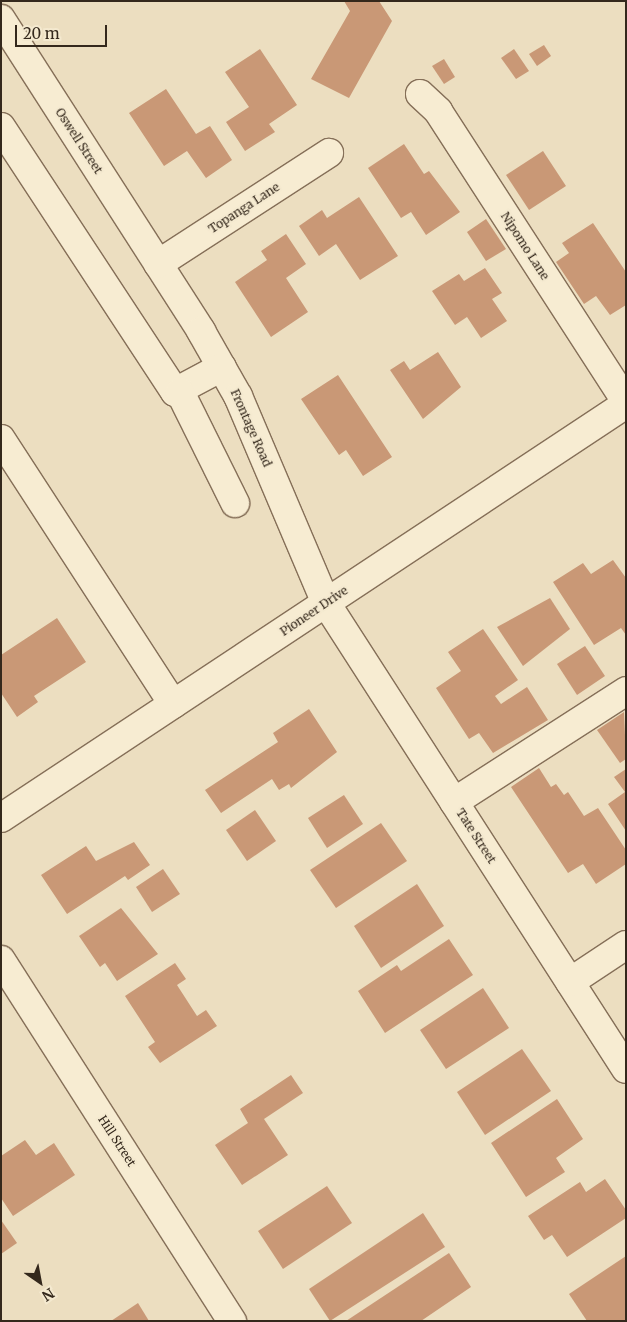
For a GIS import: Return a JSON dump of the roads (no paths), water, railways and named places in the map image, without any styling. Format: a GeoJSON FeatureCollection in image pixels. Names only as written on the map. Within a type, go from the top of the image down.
{"type":"FeatureCollection","features":[{"type":"Feature","properties":{"kind":"street","name":"Oswell Street"},"geometry":{"type":"LineString","coordinates":[[1,19],[158,264]]}},
{"type":"Feature","properties":{"kind":"street","name":"Nipomo Lane"},"geometry":{"type":"LineString","coordinates":[[420,94],[438,111],[626,403]]}},
{"type":"Feature","properties":{"kind":"street"},"geometry":{"type":"LineString","coordinates":[[1,127],[170,384],[180,392],[235,503]]}},
{"type":"Feature","properties":{"kind":"street","name":"Topanga Lane"},"geometry":{"type":"LineString","coordinates":[[158,264],[330,152]]}},
{"type":"Feature","properties":{"kind":"street","name":"Frontage Road"},"geometry":{"type":"LineString","coordinates":[[158,264],[222,367],[326,603]]}},
{"type":"Feature","properties":{"kind":"street"},"geometry":{"type":"LineString","coordinates":[[180,392],[222,367]]}},
{"type":"Feature","properties":{"kind":"street","name":"Pioneer Drive"},"geometry":{"type":"LineString","coordinates":[[1,818],[626,403]]}},
{"type":"Feature","properties":{"kind":"street"},"geometry":{"type":"LineString","coordinates":[[1,439],[173,704]]}},
{"type":"Feature","properties":{"kind":"street","name":"Tate Street"},"geometry":{"type":"LineString","coordinates":[[326,603],[626,1069]]}},
{"type":"Feature","properties":{"kind":"street"},"geometry":{"type":"LineString","coordinates":[[454,802],[626,690]]}},
{"type":"Feature","properties":{"kind":"street"},"geometry":{"type":"LineString","coordinates":[[570,982],[626,945]]}},
{"type":"Feature","properties":{"kind":"street","name":"Hill Street"},"geometry":{"type":"LineString","coordinates":[[1,960],[232,1321]]}}]}
